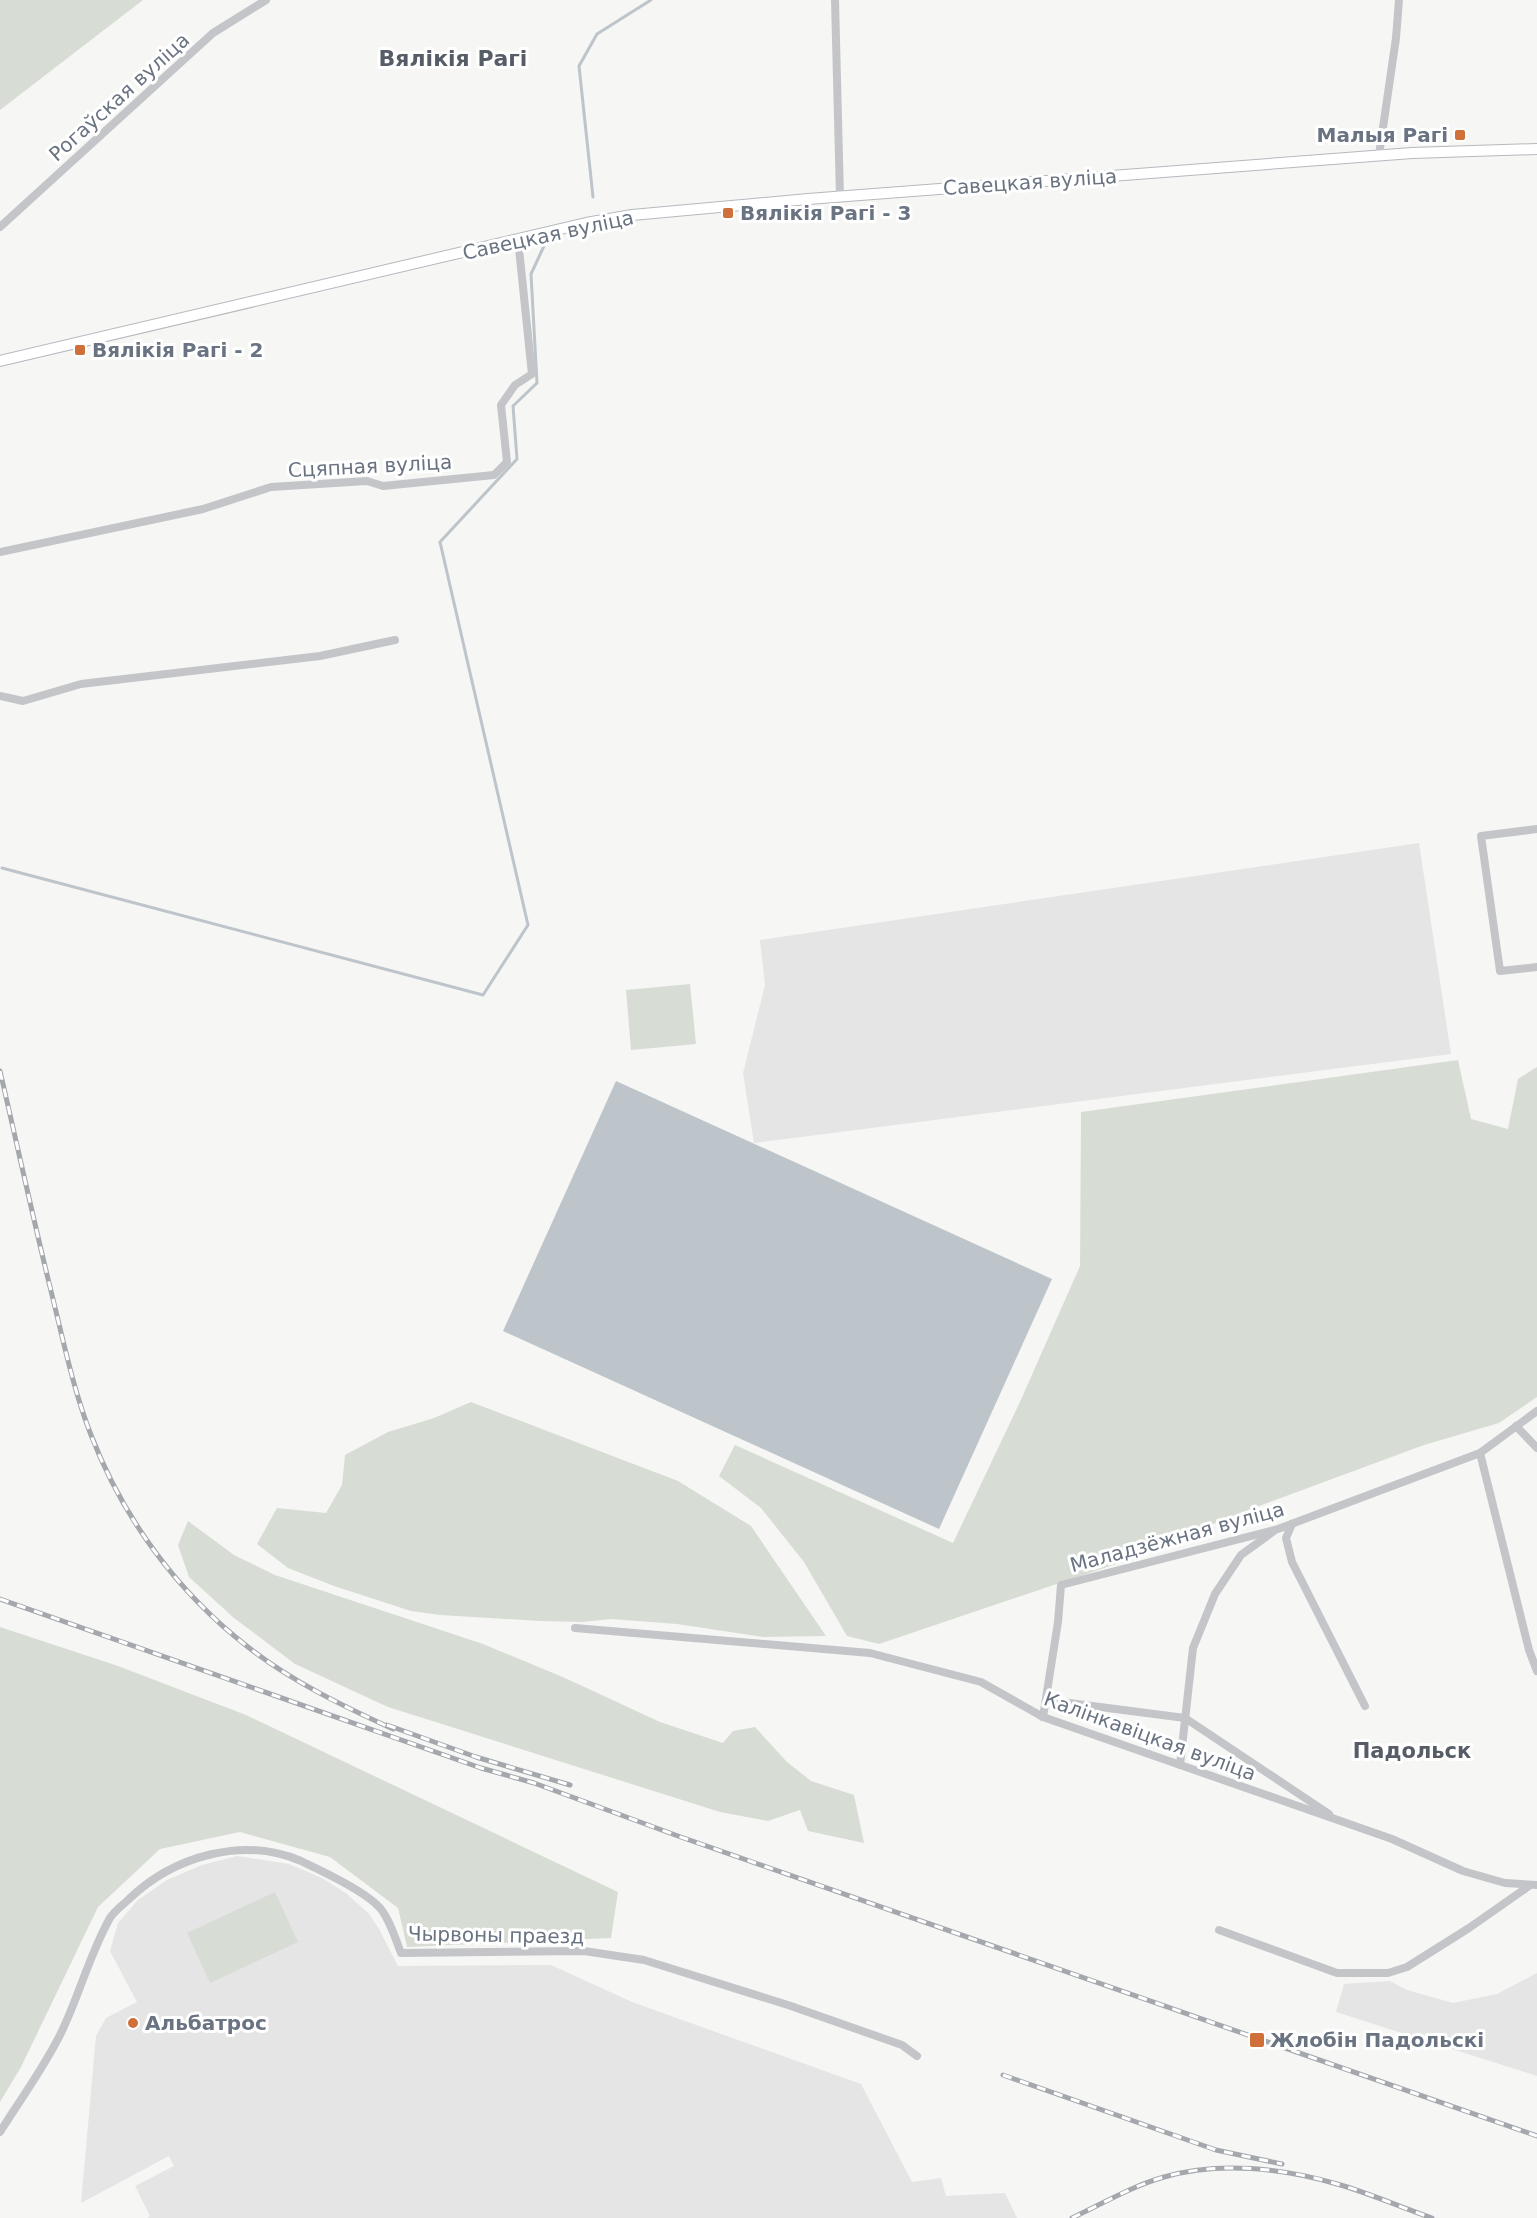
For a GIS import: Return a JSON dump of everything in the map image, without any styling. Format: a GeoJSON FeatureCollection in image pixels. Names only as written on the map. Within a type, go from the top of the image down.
{"type":"FeatureCollection","features":[{"type":"Feature","properties":{"kind":"main road","name":"Савецкая вуліца"},"geometry":{"type":"LineString","coordinates":[[0,361],[586,223],[632,215],[1379,155],[1537,149]]}},
{"type":"Feature","properties":{"kind":"street","name":"Рогаўская вуліца"},"geometry":{"type":"LineString","coordinates":[[0,227],[213,33],[266,0]]}},
{"type":"Feature","properties":{"kind":"street"},"geometry":{"type":"LineString","coordinates":[[835,0],[840,197]]}},
{"type":"Feature","properties":{"kind":"street"},"geometry":{"type":"LineString","coordinates":[[1379,155],[1396,38],[1399,0]]}},
{"type":"Feature","properties":{"kind":"street","name":"Сцяпная вуліца"},"geometry":{"type":"LineString","coordinates":[[0,552],[202,509],[271,487],[367,482],[383,486],[494,475],[507,462],[501,405],[515,385],[532,374],[518,239]]}},
{"type":"Feature","properties":{"kind":"street"},"geometry":{"type":"LineString","coordinates":[[0,696],[23,701],[81,684],[320,656],[395,640]]}},
{"type":"Feature","properties":{"kind":"street"},"geometry":{"type":"LineString","coordinates":[[1537,829],[1481,836],[1500,971],[1537,967]]}},
{"type":"Feature","properties":{"kind":"street","name":"Маладзёжная вуліца"},"geometry":{"type":"LineString","coordinates":[[1046,1700],[1058,1622],[1061,1585],[1292,1524],[1480,1453],[1537,1411]]}},
{"type":"Feature","properties":{"kind":"street"},"geometry":{"type":"LineString","coordinates":[[1516,1426],[1537,1448]]}},
{"type":"Feature","properties":{"kind":"street"},"geometry":{"type":"LineString","coordinates":[[1480,1453],[1529,1650],[1537,1671]]}},
{"type":"Feature","properties":{"kind":"street"},"geometry":{"type":"LineString","coordinates":[[1292,1524],[1286,1538],[1292,1562],[1365,1706]]}},
{"type":"Feature","properties":{"kind":"street"},"geometry":{"type":"LineString","coordinates":[[1180,1765],[1193,1648],[1215,1594],[1241,1555],[1278,1529]]}},
{"type":"Feature","properties":{"kind":"street","name":"Калінкавіцкая вуліца"},"geometry":{"type":"LineString","coordinates":[[575,1628],[870,1653],[981,1682],[1043,1717],[1392,1839],[1463,1870],[1505,1883],[1533,1885]]}},
{"type":"Feature","properties":{"kind":"street"},"geometry":{"type":"LineString","coordinates":[[1043,1717],[1046,1700],[1185,1718],[1340,1821]]}},
{"type":"Feature","properties":{"kind":"street","name":"Чырвоны праезд"},"geometry":{"type":"LineString","coordinates":[[0,2132],[59,2037],[112,1915],[162,1872],[220,1852],[242,1850],[289,1856],[324,1871],[365,1896],[378,1905],[383,1912],[400,1953],[584,1951],[644,1960],[788,2005],[902,2045],[917,2056]]}},
{"type":"Feature","properties":{"kind":"street","name":"Калінкавіцкая вуліца"},"geometry":{"type":"LineString","coordinates":[[1219,1930],[1337,1973],[1388,1973],[1407,1968],[1533,1885]]}},
{"type":"Feature","properties":{"kind":"shaded area"},"geometry":{"type":"Polygon","coordinates":[[[0,0],[143,0],[0,110],[0,0]]]}},
{"type":"Feature","properties":{"kind":"shaded area"},"geometry":{"type":"Polygon","coordinates":[[[1419,843],[1451,1054],[754,1143],[743,1073],[765,985],[760,940],[1419,843]]]}},
{"type":"Feature","properties":{"kind":"shaded area"},"geometry":{"type":"Polygon","coordinates":[[[690,984],[696,1044],[631,1050],[626,990],[690,984]]]}},
{"type":"Feature","properties":{"kind":"shaded area"},"geometry":{"type":"Polygon","coordinates":[[[1458,1060],[1471,1119],[1508,1129],[1518,1079],[1537,1067],[1537,1397],[1499,1423],[1424,1445],[1235,1515],[1116,1564],[879,1644],[847,1636],[804,1562],[761,1508],[719,1476],[735,1445],[953,1543],[1019,1404],[1080,1266],[1081,1112],[1458,1060]]]}},
{"type":"Feature","properties":{"kind":"shaded area"},"geometry":{"type":"Polygon","coordinates":[[[616,1081],[1052,1279],[939,1529],[503,1331],[616,1081]]]}},
{"type":"Feature","properties":{"kind":"shaded area"},"geometry":{"type":"Polygon","coordinates":[[[471,1402],[678,1481],[751,1526],[826,1636],[763,1637],[677,1624],[611,1619],[582,1622],[540,1621],[411,1611],[334,1586],[288,1568],[257,1544],[277,1508],[326,1513],[342,1485],[345,1455],[388,1432],[434,1418],[471,1402]]]}},
{"type":"Feature","properties":{"kind":"shaded area"},"geometry":{"type":"Polygon","coordinates":[[[188,1521],[234,1555],[275,1575],[483,1644],[565,1678],[660,1722],[723,1743],[733,1731],[755,1727],[787,1762],[811,1781],[854,1795],[864,1843],[808,1831],[800,1810],[768,1821],[720,1812],[388,1707],[295,1664],[234,1618],[189,1577],[178,1545],[188,1521]]]}},
{"type":"Feature","properties":{"kind":"shaded area"},"geometry":{"type":"Polygon","coordinates":[[[0,1627],[118,1666],[246,1715],[618,1892],[611,1938],[407,1947],[398,1908],[330,1857],[240,1832],[160,1849],[98,1907],[21,2067],[0,2102],[0,1627]]]}},
{"type":"Feature","properties":{"kind":"shaded area"},"geometry":{"type":"Polygon","coordinates":[[[237,1856],[289,1864],[322,1878],[347,1894],[369,1914],[398,1966],[551,1965],[632,2002],[861,2084],[912,2182],[941,2178],[946,2196],[1005,2193],[1017,2218],[147,2218],[150,2216],[135,2186],[174,2166],[169,2156],[81,2203],[96,2036],[106,2018],[137,2002],[110,1951],[118,1923],[138,1900],[167,1880],[202,1865],[237,1856]]]}},
{"type":"Feature","properties":{"kind":"shaded area"},"geometry":{"type":"Polygon","coordinates":[[[275,1892],[298,1942],[210,1983],[187,1933],[275,1892]]]}},
{"type":"Feature","properties":{"kind":"shaded area"},"geometry":{"type":"Polygon","coordinates":[[[1537,1973],[1537,2076],[1336,2012],[1344,1984],[1390,1981],[1407,1990],[1453,2003],[1497,1994],[1537,1973]]]}},
{"type":"Feature","properties":{"kind":"waterway"},"geometry":{"type":"LineString","coordinates":[[593,197],[579,66],[597,34],[651,0]]}},
{"type":"Feature","properties":{"kind":"waterway"},"geometry":{"type":"LineString","coordinates":[[2,868],[483,995],[528,925],[440,542],[517,459],[513,406],[537,383],[531,274],[544,246]]}},
{"type":"Feature","properties":{"kind":"railway"},"geometry":{"type":"LineString","coordinates":[[0,1071],[44,1264],[79,1400],[104,1466],[136,1524],[176,1578],[222,1626],[248,1647],[300,1682],[393,1729]]}},
{"type":"Feature","properties":{"kind":"railway"},"geometry":{"type":"LineString","coordinates":[[0,1599],[481,1768],[534,1783],[678,1836],[1537,2136]]}},
{"type":"Feature","properties":{"kind":"railway"},"geometry":{"type":"LineString","coordinates":[[387,1725],[476,1757],[570,1785]]}},
{"type":"Feature","properties":{"kind":"railway"},"geometry":{"type":"LineString","coordinates":[[1003,2075],[1216,2150],[1282,2164]]}},
{"type":"Feature","properties":{"kind":"railway"},"geometry":{"type":"LineString","coordinates":[[1072,2218],[1129,2190],[1164,2177],[1185,2172],[1229,2168],[1251,2168],[1316,2178],[1432,2218]]}},
{"type":"Feature","properties":{"kind":"place","name":"Малыя Рагі"},"geometry":{"type":"Point","coordinates":[1460,135]}},
{"type":"Feature","properties":{"kind":"place","name":"Вялікія Рагі - 3"},"geometry":{"type":"Point","coordinates":[728,213]}},
{"type":"Feature","properties":{"kind":"place","name":"Вялікія Рагі - 2"},"geometry":{"type":"Point","coordinates":[80,350]}},
{"type":"Feature","properties":{"kind":"place","name":"Альбатрос"},"geometry":{"type":"Point","coordinates":[133,2023]}},
{"type":"Feature","properties":{"kind":"place","name":"Жлобін Падольскі"},"geometry":{"type":"Point","coordinates":[1257,2040]}},
{"type":"Feature","properties":{"kind":"district","name":"Вялікія Рагі"},"geometry":{"type":"Point","coordinates":[453,58]}},
{"type":"Feature","properties":{"kind":"district","name":"Падольск"},"geometry":{"type":"Point","coordinates":[1412,1751]}}]}
